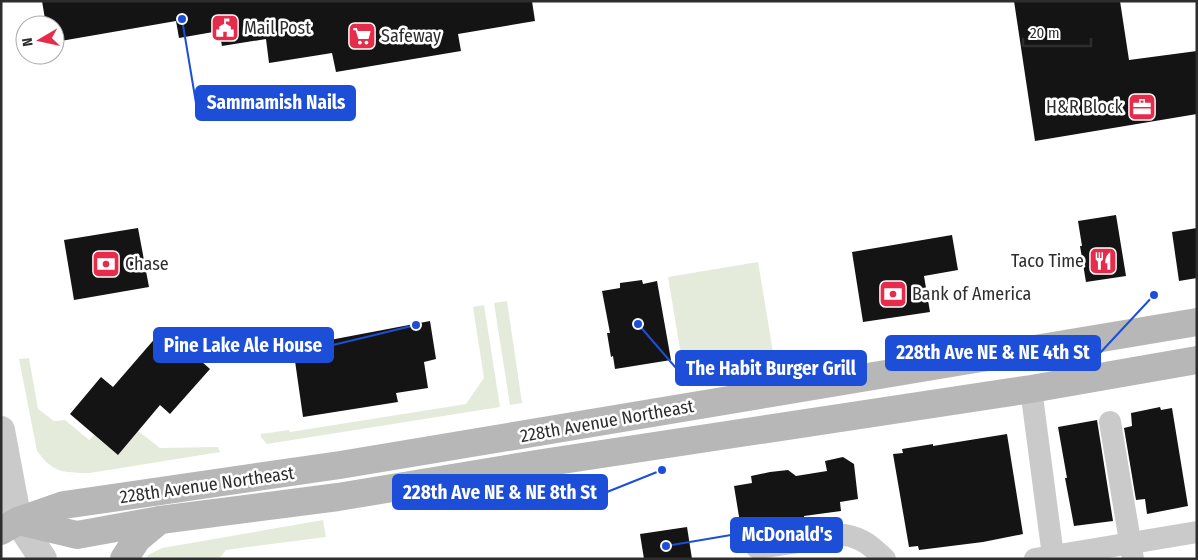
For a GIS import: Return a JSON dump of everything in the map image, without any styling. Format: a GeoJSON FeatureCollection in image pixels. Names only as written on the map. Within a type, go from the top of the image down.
{"type":"FeatureCollection","features":[{"type":"Feature","properties":{"kind":"main road","name":"228th Avenue Northeast"},"geometry":{"type":"LineString","coordinates":[[7,524],[64,506],[235,482],[1197,322]]}},
{"type":"Feature","properties":{"kind":"main road"},"geometry":{"type":"LineString","coordinates":[[906,407],[962,384],[1002,378],[1012,371],[1016,352]]}},
{"type":"Feature","properties":{"kind":"main road","name":"228th Avenue Northeast"},"geometry":{"type":"LineString","coordinates":[[7,524],[77,535],[160,520],[393,488],[549,462],[1030,389],[1197,360]]}},
{"type":"Feature","properties":{"kind":"main road"},"geometry":{"type":"LineString","coordinates":[[549,462],[556,448],[628,429],[653,413]]}},
{"type":"Feature","properties":{"kind":"main road"},"geometry":{"type":"LineString","coordinates":[[393,488],[423,473],[516,451],[530,444],[548,430]]}},
{"type":"Feature","properties":{"kind":"main road"},"geometry":{"type":"LineString","coordinates":[[124,559],[137,539],[160,520]]}},
{"type":"Feature","properties":{"kind":"street"},"geometry":{"type":"LineString","coordinates":[[1030,389],[1044,557],[1132,551],[1197,532]]}},
{"type":"Feature","properties":{"kind":"street"},"geometry":{"type":"LineString","coordinates":[[1110,422],[1132,551]]}},
{"type":"Feature","properties":{"kind":"street"},"geometry":{"type":"LineString","coordinates":[[1,430],[7,524],[43,559]]}},
{"type":"Feature","properties":{"kind":"street"},"geometry":{"type":"LineString","coordinates":[[757,548],[845,535],[855,536],[865,541],[885,559]]}},
{"type":"Feature","properties":{"kind":"green space"},"geometry":{"type":"Polygon","coordinates":[[[758,262],[773,352],[683,367],[668,277],[758,262]]]}},
{"type":"Feature","properties":{"kind":"green space"},"geometry":{"type":"Polygon","coordinates":[[[507,301],[522,403],[510,405],[494,303],[507,301]]]}},
{"type":"Feature","properties":{"kind":"green space"},"geometry":{"type":"Polygon","coordinates":[[[484,305],[500,407],[267,444],[261,437],[261,434],[289,430],[290,432],[466,404],[484,378],[473,307],[484,305]]]}},
{"type":"Feature","properties":{"kind":"green space"},"geometry":{"type":"Polygon","coordinates":[[[29,358],[38,409],[54,421],[65,420],[89,440],[94,435],[118,455],[138,431],[160,448],[218,447],[220,452],[90,473],[73,473],[54,468],[37,451],[19,359],[29,358]]]}},
{"type":"Feature","properties":{"kind":"green space"},"geometry":{"type":"Polygon","coordinates":[[[323,520],[326,537],[226,550],[219,559],[146,559],[148,555],[162,548],[323,520]]]}},
{"type":"Feature","properties":{"kind":"building","name":"Safeway"},"geometry":{"type":"Polygon","coordinates":[[[42,1],[532,1],[535,21],[458,34],[461,51],[336,72],[332,53],[269,63],[266,39],[222,46],[219,31],[179,38],[176,21],[65,40],[65,15],[44,15],[42,1]]]}},
{"type":"Feature","properties":{"kind":"building"},"geometry":{"type":"Polygon","coordinates":[[[1014,1],[1120,1],[1129,60],[1197,51],[1197,114],[1035,141],[1014,1]]]}},
{"type":"Feature","properties":{"kind":"building","name":"Taco Time"},"geometry":{"type":"Polygon","coordinates":[[[1116,215],[1126,276],[1086,282],[1078,221],[1116,215]]]}},
{"type":"Feature","properties":{"kind":"building","name":"Chase"},"geometry":{"type":"Polygon","coordinates":[[[138,228],[149,287],[74,300],[64,240],[138,228]]]}},
{"type":"Feature","properties":{"kind":"building"},"geometry":{"type":"Polygon","coordinates":[[[1197,228],[1197,278],[1179,281],[1172,232],[1197,228]]]}},
{"type":"Feature","properties":{"kind":"building","name":"Bank of America"},"geometry":{"type":"Polygon","coordinates":[[[952,235],[958,270],[924,276],[930,312],[863,322],[852,252],[952,235]]]}},
{"type":"Feature","properties":{"kind":"building"},"geometry":{"type":"Polygon","coordinates":[[[642,280],[643,284],[657,281],[671,360],[615,369],[607,333],[610,333],[602,291],[620,288],[620,283],[642,280]]]}},
{"type":"Feature","properties":{"kind":"building"},"geometry":{"type":"Polygon","coordinates":[[[430,321],[436,359],[424,362],[428,388],[396,393],[398,402],[303,417],[293,347],[430,321]]]}},
{"type":"Feature","properties":{"kind":"building"},"geometry":{"type":"Polygon","coordinates":[[[164,328],[210,369],[170,414],[160,405],[118,455],[70,414],[101,377],[113,387],[164,328]]]}},
{"type":"Feature","properties":{"kind":"building"},"geometry":{"type":"Polygon","coordinates":[[[1160,407],[1161,410],[1172,408],[1188,506],[1147,514],[1145,499],[1136,500],[1124,428],[1132,426],[1131,413],[1160,407]]]}},
{"type":"Feature","properties":{"kind":"building"},"geometry":{"type":"Polygon","coordinates":[[[1097,420],[1113,521],[1074,526],[1058,427],[1097,420]]]}},
{"type":"Feature","properties":{"kind":"building"},"geometry":{"type":"Polygon","coordinates":[[[1007,434],[1023,534],[983,542],[919,550],[918,546],[909,547],[893,454],[903,453],[902,449],[1007,434]]]}},
{"type":"Feature","properties":{"kind":"building"},"geometry":{"type":"Polygon","coordinates":[[[843,457],[854,464],[858,499],[840,502],[841,511],[804,516],[804,519],[741,529],[734,486],[752,483],[751,476],[770,472],[788,470],[796,476],[827,471],[825,461],[843,457]]]}},
{"type":"Feature","properties":{"kind":"building"},"geometry":{"type":"Polygon","coordinates":[[[687,527],[692,559],[644,559],[640,534],[687,527]]]}},
{"type":"Feature","properties":{"kind":"place","name":"Sammamish Nails"},"geometry":{"type":"Point","coordinates":[182,19]}},
{"type":"Feature","properties":{"kind":"place","name":"Mail Post"},"geometry":{"type":"Point","coordinates":[225,28]}},
{"type":"Feature","properties":{"kind":"place","name":"Safeway"},"geometry":{"type":"Point","coordinates":[362,36]}},
{"type":"Feature","properties":{"kind":"place","name":"H&R Block"},"geometry":{"type":"Point","coordinates":[1142,107]}},
{"type":"Feature","properties":{"kind":"place","name":"Taco Time"},"geometry":{"type":"Point","coordinates":[1103,261]}},
{"type":"Feature","properties":{"kind":"place","name":"Chase"},"geometry":{"type":"Point","coordinates":[106,264]}},
{"type":"Feature","properties":{"kind":"place","name":"Bank of America"},"geometry":{"type":"Point","coordinates":[893,294]}},
{"type":"Feature","properties":{"kind":"place","name":"228th Ave NE & NE 4th St"},"geometry":{"type":"Point","coordinates":[1154,295]}},
{"type":"Feature","properties":{"kind":"place","name":"The Habit Burger Grill"},"geometry":{"type":"Point","coordinates":[638,324]}},
{"type":"Feature","properties":{"kind":"place","name":"Pine Lake Ale House"},"geometry":{"type":"Point","coordinates":[416,325]}},
{"type":"Feature","properties":{"kind":"place","name":"228th Ave NE & NE 8th St"},"geometry":{"type":"Point","coordinates":[662,470]}},
{"type":"Feature","properties":{"kind":"place","name":"McDonald's"},"geometry":{"type":"Point","coordinates":[666,546]}}]}
